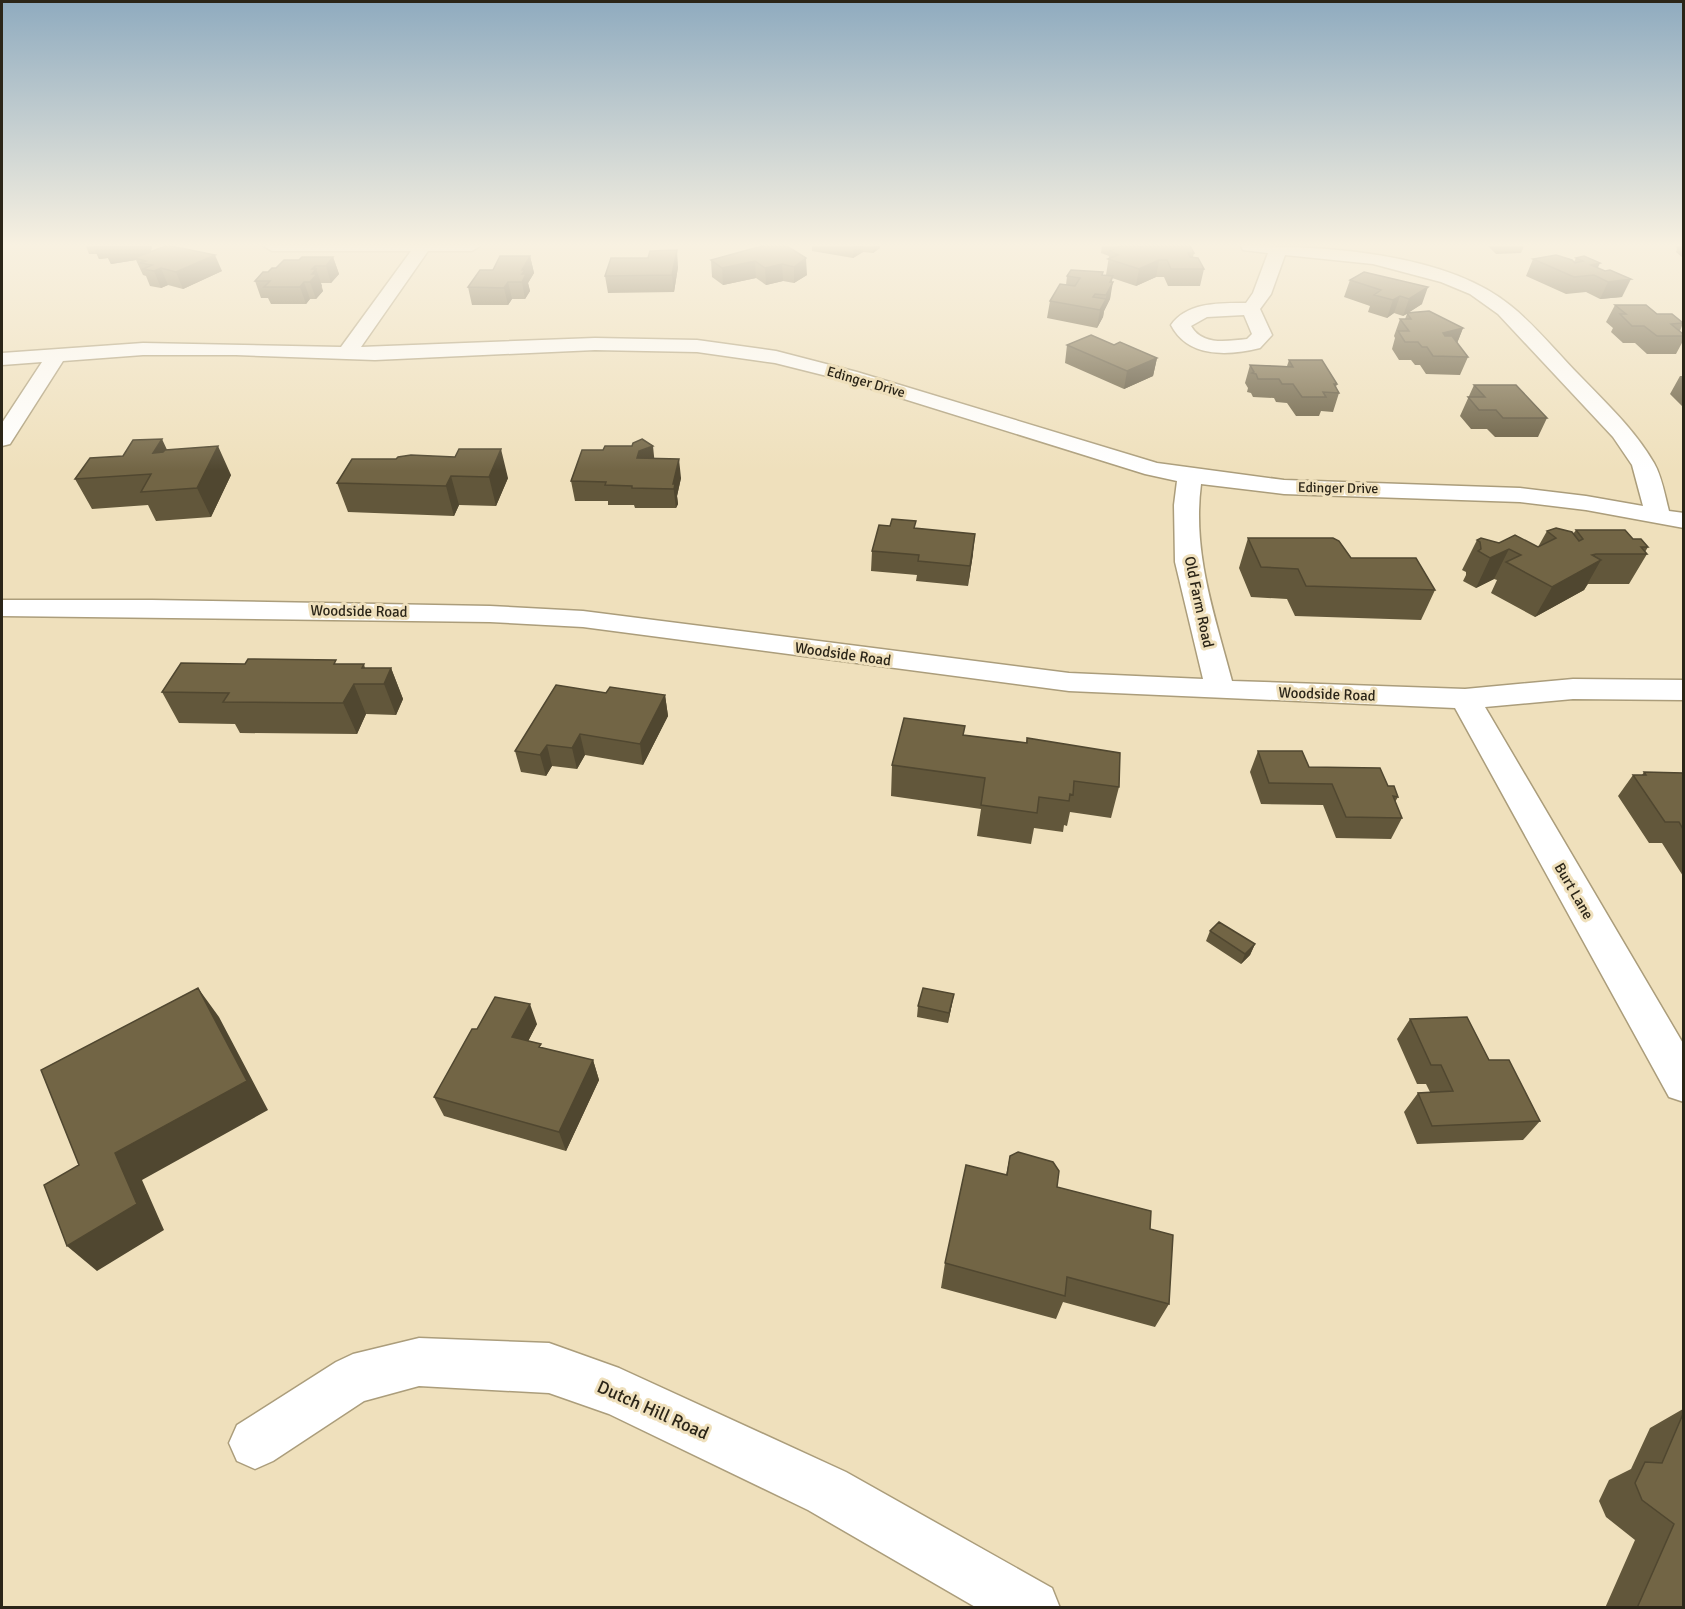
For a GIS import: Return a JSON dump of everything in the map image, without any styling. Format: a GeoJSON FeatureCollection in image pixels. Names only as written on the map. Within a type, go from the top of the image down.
{"type":"FeatureCollection","features":[{"type":"Feature","properties":{"kind":"street"},"geometry":{"type":"LineString","coordinates":[[347,353],[370,321]]}},
{"type":"Feature","properties":{"kind":"street"},"geometry":{"type":"LineString","coordinates":[[1516,321],[1621,432],[1644,465],[1658,515]]}},
{"type":"Feature","properties":{"kind":"street"},"geometry":{"type":"LineString","coordinates":[[375,354],[388,334]]}},
{"type":"Feature","properties":{"kind":"street","name":"Edinger Drive"},"geometry":{"type":"LineString","coordinates":[[2,359],[143,350],[236,349],[375,354],[595,345],[697,346],[776,357],[850,376],[1153,469],[1190,476],[1284,487],[1520,495],[1586,503],[1683,521]]}},
{"type":"Feature","properties":{"kind":"street"},"geometry":{"type":"LineString","coordinates":[[2,439],[57,354]]}},
{"type":"Feature","properties":{"kind":"street","name":"Old Farm Road"},"geometry":{"type":"LineString","coordinates":[[1190,476],[1186,505],[1188,562],[1220,690]]}},
{"type":"Feature","properties":{"kind":"street","name":"Woodside Road"},"geometry":{"type":"LineString","coordinates":[[2,608],[479,613],[583,619],[1069,682],[1220,690],[1465,699],[1574,688],[1683,690]]}},
{"type":"Feature","properties":{"kind":"street","name":"Burt Lane"},"geometry":{"type":"LineString","coordinates":[[1465,699],[1683,1084]]}},
{"type":"Feature","properties":{"kind":"street","name":"Dutch Hill Road"},"geometry":{"type":"LineString","coordinates":[[255,1443],[353,1379],[419,1362],[549,1368],[619,1393],[827,1491],[1032,1608]]}},
{"type":"Feature","properties":{"kind":"building"},"geometry":{"type":"Polygon","coordinates":[[[1402,321],[1449,321],[1463,328],[1443,333],[1445,336],[1452,336],[1468,357],[1433,356],[1427,347],[1422,347],[1418,342],[1405,342],[1398,331],[1409,331],[1402,321]]]}},
{"type":"Feature","properties":{"kind":"building"},"geometry":{"type":"Polygon","coordinates":[[[1627,321],[1681,321],[1683,323],[1671,324],[1683,336],[1657,336],[1644,326],[1632,326],[1627,321]]]}},
{"type":"Feature","properties":{"kind":"building"},"geometry":{"type":"Polygon","coordinates":[[[1091,335],[1114,345],[1120,342],[1157,358],[1127,371],[1067,345],[1091,335]]]}},
{"type":"Feature","properties":{"kind":"building"},"geometry":{"type":"Polygon","coordinates":[[[1289,360],[1322,360],[1337,384],[1334,384],[1339,393],[1323,392],[1326,397],[1302,397],[1293,384],[1282,384],[1279,379],[1258,379],[1256,374],[1252,373],[1254,372],[1250,365],[1293,367],[1289,360]]]}},
{"type":"Feature","properties":{"kind":"building"},"geometry":{"type":"Polygon","coordinates":[[[1474,385],[1516,385],[1547,418],[1503,418],[1496,410],[1479,410],[1468,397],[1485,397],[1474,385]]]}},
{"type":"Feature","properties":{"kind":"building"},"geometry":{"type":"Polygon","coordinates":[[[162,439],[153,453],[218,446],[197,488],[141,492],[151,474],[75,479],[90,458],[123,456],[133,440],[162,439]]]}},
{"type":"Feature","properties":{"kind":"building"},"geometry":{"type":"Polygon","coordinates":[[[642,439],[653,446],[639,451],[637,458],[679,459],[673,484],[675,484],[674,489],[632,488],[632,486],[605,485],[606,482],[571,481],[582,450],[603,450],[605,446],[632,446],[633,443],[642,439]]]}},
{"type":"Feature","properties":{"kind":"building"},"geometry":{"type":"Polygon","coordinates":[[[459,449],[501,449],[489,477],[451,476],[446,486],[337,483],[352,459],[396,459],[411,455],[455,457],[459,449]]]}},
{"type":"Feature","properties":{"kind":"building"},"geometry":{"type":"Polygon","coordinates":[[[892,519],[916,521],[914,528],[975,534],[970,566],[918,561],[919,555],[872,551],[879,525],[890,526],[892,519]]]}},
{"type":"Feature","properties":{"kind":"building"},"geometry":{"type":"Polygon","coordinates":[[[1556,528],[1572,532],[1579,541],[1583,539],[1576,530],[1625,530],[1633,539],[1641,539],[1648,547],[1641,547],[1647,554],[1592,555],[1601,560],[1552,587],[1506,562],[1521,555],[1509,549],[1490,558],[1478,551],[1481,549],[1480,542],[1477,540],[1481,538],[1499,543],[1515,535],[1538,547],[1556,538],[1547,531],[1556,528]]]}},
{"type":"Feature","properties":{"kind":"building"},"geometry":{"type":"Polygon","coordinates":[[[1248,538],[1333,538],[1339,541],[1351,558],[1416,558],[1435,590],[1306,586],[1298,569],[1261,567],[1248,538]]]}},
{"type":"Feature","properties":{"kind":"building"},"geometry":{"type":"Polygon","coordinates":[[[248,659],[336,660],[334,664],[364,664],[362,668],[391,668],[384,684],[354,684],[343,703],[223,702],[229,693],[162,692],[181,663],[245,664],[248,659]]]}},
{"type":"Feature","properties":{"kind":"building"},"geometry":{"type":"Polygon","coordinates":[[[556,685],[606,693],[610,687],[665,695],[640,744],[580,734],[572,748],[547,745],[540,755],[515,751],[556,685]]]}},
{"type":"Feature","properties":{"kind":"building"},"geometry":{"type":"Polygon","coordinates":[[[904,718],[965,726],[963,735],[1027,743],[1027,738],[1120,753],[1119,787],[1074,781],[1073,795],[1070,794],[1069,801],[1039,797],[1037,813],[981,805],[985,778],[892,765],[904,718]]]}},
{"type":"Feature","properties":{"kind":"building"},"geometry":{"type":"Polygon","coordinates":[[[1258,751],[1302,751],[1309,767],[1380,768],[1388,786],[1394,786],[1398,797],[1393,796],[1402,818],[1346,817],[1332,784],[1269,783],[1258,751]]]}},
{"type":"Feature","properties":{"kind":"building"},"geometry":{"type":"Polygon","coordinates":[[[1644,772],[1683,773],[1683,829],[1679,822],[1665,822],[1633,775],[1646,775],[1644,772]]]}},
{"type":"Feature","properties":{"kind":"building"},"geometry":{"type":"Polygon","coordinates":[[[1219,922],[1255,944],[1245,954],[1210,931],[1219,922]]]}},
{"type":"Feature","properties":{"kind":"building"},"geometry":{"type":"Polygon","coordinates":[[[198,988],[247,1081],[115,1153],[137,1204],[67,1246],[44,1185],[79,1165],[41,1070],[198,988]]]}},
{"type":"Feature","properties":{"kind":"building"},"geometry":{"type":"Polygon","coordinates":[[[923,988],[954,994],[949,1013],[918,1006],[923,988]]]}},
{"type":"Feature","properties":{"kind":"building"},"geometry":{"type":"Polygon","coordinates":[[[495,997],[530,1004],[512,1037],[541,1044],[539,1047],[593,1060],[559,1132],[434,1097],[472,1029],[477,1029],[495,997]]]}},
{"type":"Feature","properties":{"kind":"building"},"geometry":{"type":"Polygon","coordinates":[[[1467,1017],[1489,1060],[1509,1060],[1540,1121],[1432,1126],[1418,1093],[1453,1091],[1441,1065],[1431,1065],[1410,1019],[1467,1017]]]}},
{"type":"Feature","properties":{"kind":"building"},"geometry":{"type":"Polygon","coordinates":[[[1018,1152],[1053,1162],[1059,1171],[1057,1187],[1151,1211],[1150,1229],[1173,1235],[1169,1304],[1067,1277],[1065,1296],[945,1263],[966,1165],[1007,1175],[1010,1156],[1018,1152]]]}},
{"type":"Feature","properties":{"kind":"building"},"geometry":{"type":"Polygon","coordinates":[[[1683,1414],[1683,1608],[1637,1608],[1674,1524],[1642,1500],[1635,1483],[1645,1462],[1662,1463],[1683,1414]]]}}]}
